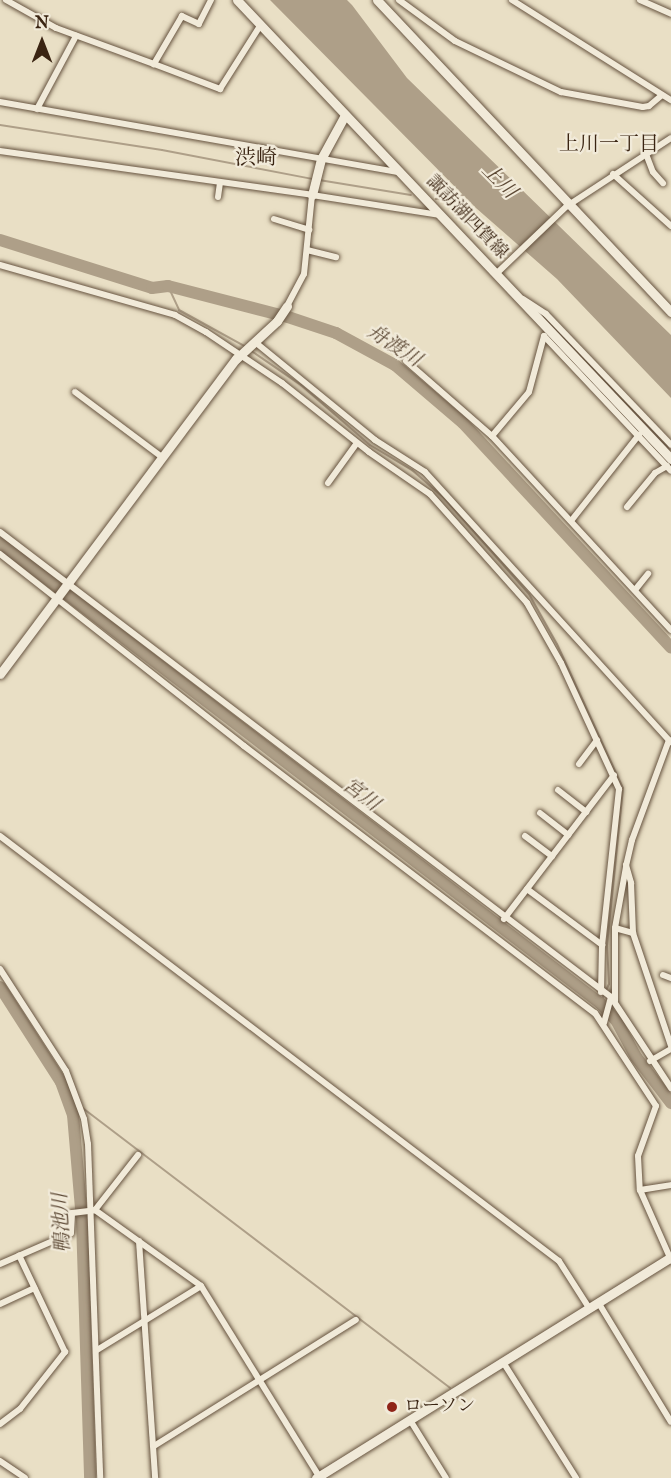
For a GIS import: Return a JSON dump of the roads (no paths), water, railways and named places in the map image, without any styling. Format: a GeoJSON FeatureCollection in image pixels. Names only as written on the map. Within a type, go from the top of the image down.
{"type":"FeatureCollection","features":[{"type":"Feature","properties":{"kind":"street"},"geometry":{"type":"LineString","coordinates":[[6,0],[76,36],[220,89],[260,26]]}},
{"type":"Feature","properties":{"kind":"street"},"geometry":{"type":"LineString","coordinates":[[154,64],[182,16],[199,24],[211,0]]}},
{"type":"Feature","properties":{"kind":"street","name":"諏訪湖四賀線"},"geometry":{"type":"LineString","coordinates":[[237,0],[440,216],[497,272],[670,465]]}},
{"type":"Feature","properties":{"kind":"street"},"geometry":{"type":"LineString","coordinates":[[377,0],[671,312]]}},
{"type":"Feature","properties":{"kind":"street"},"geometry":{"type":"LineString","coordinates":[[399,0],[455,41],[561,92],[643,107],[649,106],[662,95]]}},
{"type":"Feature","properties":{"kind":"street"},"geometry":{"type":"LineString","coordinates":[[512,0],[671,100]]}},
{"type":"Feature","properties":{"kind":"street"},"geometry":{"type":"LineString","coordinates":[[640,0],[671,14]]}},
{"type":"Feature","properties":{"kind":"street"},"geometry":{"type":"LineString","coordinates":[[37,110],[76,36]]}},
{"type":"Feature","properties":{"kind":"street"},"geometry":{"type":"LineString","coordinates":[[0,102],[37,110],[170,129],[399,172]]}},
{"type":"Feature","properties":{"kind":"street"},"geometry":{"type":"LineString","coordinates":[[0,674],[240,354],[277,321],[298,291],[307,250],[312,195],[321,159],[345,116]]}},
{"type":"Feature","properties":{"kind":"street"},"geometry":{"type":"LineString","coordinates":[[497,272],[569,205],[671,138]]}},
{"type":"Feature","properties":{"kind":"street"},"geometry":{"type":"LineString","coordinates":[[0,151],[312,195],[440,216]]}},
{"type":"Feature","properties":{"kind":"street"},"geometry":{"type":"LineString","coordinates":[[646,154],[652,172],[663,183]]}},
{"type":"Feature","properties":{"kind":"street"},"geometry":{"type":"LineString","coordinates":[[613,174],[671,226]]}},
{"type":"Feature","properties":{"kind":"street"},"geometry":{"type":"LineString","coordinates":[[626,186],[633,180]]}},
{"type":"Feature","properties":{"kind":"street"},"geometry":{"type":"LineString","coordinates":[[218,197],[220,183]]}},
{"type":"Feature","properties":{"kind":"street"},"geometry":{"type":"LineString","coordinates":[[274,219],[309,230]]}},
{"type":"Feature","properties":{"kind":"street"},"geometry":{"type":"LineString","coordinates":[[307,250],[336,257]]}},
{"type":"Feature","properties":{"kind":"street"},"geometry":{"type":"LineString","coordinates":[[0,265],[175,315],[240,354],[430,494],[527,603],[561,663],[619,789],[602,945],[601,992]]}},
{"type":"Feature","properties":{"kind":"street"},"geometry":{"type":"LineString","coordinates":[[517,296],[546,314],[671,445]]}},
{"type":"Feature","properties":{"kind":"street"},"geometry":{"type":"LineString","coordinates":[[492,436],[530,392],[544,336],[670,465],[655,473],[627,507]]}},
{"type":"Feature","properties":{"kind":"street"},"geometry":{"type":"LineString","coordinates":[[255,342],[375,440],[425,472],[670,741],[632,840],[626,865],[615,928],[612,999],[604,1020]]}},
{"type":"Feature","properties":{"kind":"street"},"geometry":{"type":"LineString","coordinates":[[406,361],[448,393],[492,436],[670,627]]}},
{"type":"Feature","properties":{"kind":"street"},"geometry":{"type":"LineString","coordinates":[[75,392],[162,458]]}},
{"type":"Feature","properties":{"kind":"street"},"geometry":{"type":"LineString","coordinates":[[571,521],[639,435]]}},
{"type":"Feature","properties":{"kind":"street"},"geometry":{"type":"LineString","coordinates":[[328,483],[357,442]]}},
{"type":"Feature","properties":{"kind":"street"},"geometry":{"type":"LineString","coordinates":[[0,532],[504,919],[612,999],[650,1061],[671,1088]]}},
{"type":"Feature","properties":{"kind":"street"},"geometry":{"type":"LineString","coordinates":[[0,554],[574,994],[604,1020],[656,1106],[638,1156],[640,1190],[670,1258],[317,1477],[201,1286],[138,1240],[93,1211],[72,1213],[71,1233],[0,1264]]}},
{"type":"Feature","properties":{"kind":"street"},"geometry":{"type":"LineString","coordinates":[[635,590],[648,574]]}},
{"type":"Feature","properties":{"kind":"street"},"geometry":{"type":"LineString","coordinates":[[579,764],[597,740]]}},
{"type":"Feature","properties":{"kind":"street"},"geometry":{"type":"LineString","coordinates":[[504,919],[614,775]]}},
{"type":"Feature","properties":{"kind":"street"},"geometry":{"type":"LineString","coordinates":[[558,789],[586,812]]}},
{"type":"Feature","properties":{"kind":"street"},"geometry":{"type":"LineString","coordinates":[[540,813],[568,835]]}},
{"type":"Feature","properties":{"kind":"street"},"geometry":{"type":"LineString","coordinates":[[0,836],[559,1261],[589,1308]]}},
{"type":"Feature","properties":{"kind":"street"},"geometry":{"type":"LineString","coordinates":[[525,836],[552,856]]}},
{"type":"Feature","properties":{"kind":"street"},"geometry":{"type":"LineString","coordinates":[[626,865],[631,883],[633,933],[671,1047],[650,1061]]}},
{"type":"Feature","properties":{"kind":"street"},"geometry":{"type":"LineString","coordinates":[[527,889],[602,945]]}},
{"type":"Feature","properties":{"kind":"street"},"geometry":{"type":"LineString","coordinates":[[615,928],[633,933]]}},
{"type":"Feature","properties":{"kind":"street"},"geometry":{"type":"LineString","coordinates":[[0,969],[49,1043],[78,1098],[88,1144],[93,1211],[91,1298],[97,1350],[100,1478]]}},
{"type":"Feature","properties":{"kind":"street"},"geometry":{"type":"LineString","coordinates":[[663,975],[671,978]]}},
{"type":"Feature","properties":{"kind":"street"},"geometry":{"type":"LineString","coordinates":[[93,1211],[138,1155]]}},
{"type":"Feature","properties":{"kind":"street"},"geometry":{"type":"LineString","coordinates":[[640,1190],[671,1185]]}},
{"type":"Feature","properties":{"kind":"street"},"geometry":{"type":"LineString","coordinates":[[138,1240],[146,1320],[155,1478]]}},
{"type":"Feature","properties":{"kind":"street"},"geometry":{"type":"LineString","coordinates":[[0,1424],[20,1409],[65,1352],[19,1255]]}},
{"type":"Feature","properties":{"kind":"street"},"geometry":{"type":"LineString","coordinates":[[97,1350],[201,1286]]}},
{"type":"Feature","properties":{"kind":"street"},"geometry":{"type":"LineString","coordinates":[[0,1304],[34,1288]]}},
{"type":"Feature","properties":{"kind":"street"},"geometry":{"type":"LineString","coordinates":[[598,1302],[671,1422]]}},
{"type":"Feature","properties":{"kind":"street"},"geometry":{"type":"LineString","coordinates":[[154,1446],[356,1320]]}},
{"type":"Feature","properties":{"kind":"street"},"geometry":{"type":"LineString","coordinates":[[503,1362],[576,1478]]}},
{"type":"Feature","properties":{"kind":"street"},"geometry":{"type":"LineString","coordinates":[[410,1420],[446,1478]]}},
{"type":"Feature","properties":{"kind":"street"},"geometry":{"type":"LineString","coordinates":[[0,1461],[25,1478]]}},
{"type":"Feature","properties":{"kind":"water","name":"上川"},"geometry":{"type":"Polygon","coordinates":[[[270,0],[347,0],[407,78],[671,335],[671,398],[557,279],[476,208],[270,0]]]}},
{"type":"Feature","properties":{"kind":"waterway"},"geometry":{"type":"LineString","coordinates":[[0,125],[162,150],[313,179]]}},
{"type":"Feature","properties":{"kind":"waterway"},"geometry":{"type":"LineString","coordinates":[[319,180],[411,195]]}},
{"type":"Feature","properties":{"kind":"waterway"},"geometry":{"type":"LineString","coordinates":[[436,199],[466,195]]}},
{"type":"Feature","properties":{"kind":"waterway","name":"舟渡川"},"geometry":{"type":"LineString","coordinates":[[0,240],[152,288],[168,286],[288,317],[336,333],[395,365],[463,423],[671,648]]}},
{"type":"Feature","properties":{"kind":"waterway"},"geometry":{"type":"LineString","coordinates":[[168,286],[179,310],[246,347]]}},
{"type":"Feature","properties":{"kind":"waterway"},"geometry":{"type":"LineString","coordinates":[[250,350],[301,385],[370,445],[412,470],[444,498],[529,594],[557,644],[623,788],[607,945],[609,984],[600,1003]]}},
{"type":"Feature","properties":{"kind":"waterway","name":"宮川"},"geometry":{"type":"LineString","coordinates":[[0,543],[600,1003],[616,1020],[636,1057],[671,1103]]}},
{"type":"Feature","properties":{"kind":"waterway","name":"鴨池川"},"geometry":{"type":"LineString","coordinates":[[0,987],[61,1082],[73,1115],[82,1220],[90,1478]]}},
{"type":"Feature","properties":{"kind":"waterway","name":"鴨池川"},"geometry":{"type":"LineString","coordinates":[[70,1101],[76,1103]]}},
{"type":"Feature","properties":{"kind":"waterway"},"geometry":{"type":"LineString","coordinates":[[80,1106],[450,1388]]}},
{"type":"Feature","properties":{"kind":"place","name":"ローソン"},"geometry":{"type":"Point","coordinates":[392,1407]}},
{"type":"Feature","properties":{"kind":"district","name":"上川一丁目"},"geometry":{"type":"Point","coordinates":[609,144]}},
{"type":"Feature","properties":{"kind":"district","name":"渋崎"},"geometry":{"type":"Point","coordinates":[256,159]}}]}
